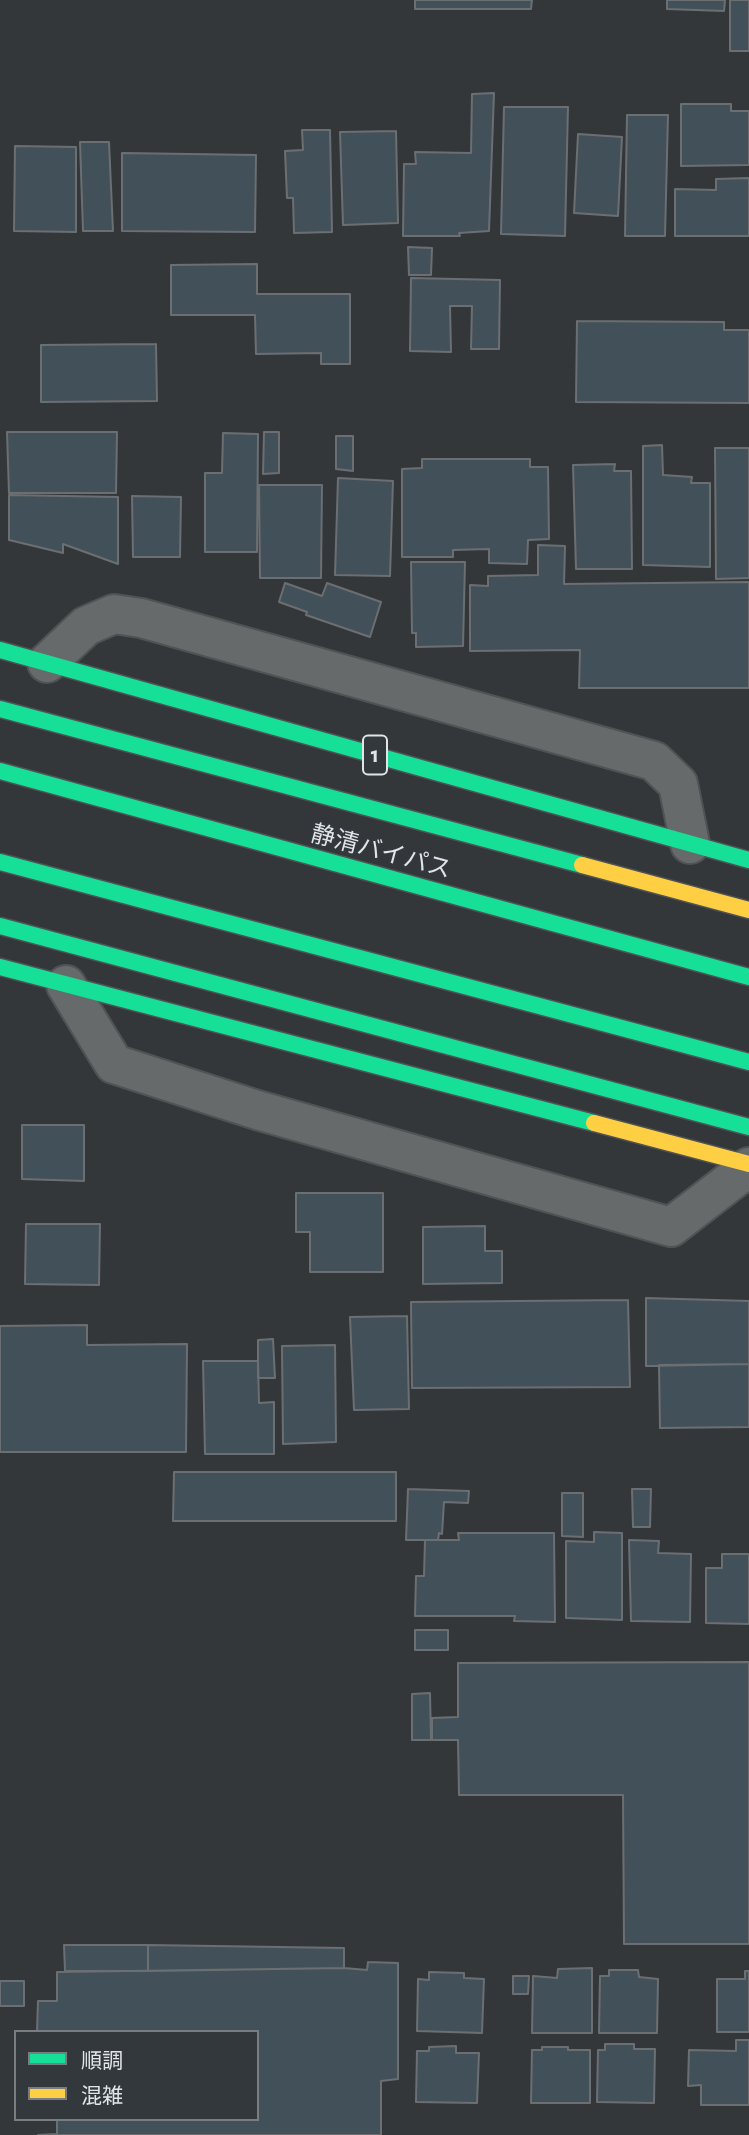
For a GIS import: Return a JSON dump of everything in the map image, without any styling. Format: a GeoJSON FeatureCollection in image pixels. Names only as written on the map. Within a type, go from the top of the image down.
{"type":"FeatureCollection","features":[{"type":"Feature","properties":{"kind":"highway","name":"1"},"geometry":{"type":"LineString","coordinates":[[0,650],[749,860]]}},
{"type":"Feature","properties":{"kind":"highway"},"geometry":{"type":"LineString","coordinates":[[0,709],[749,910]]}},
{"type":"Feature","properties":{"kind":"highway","name":"静清バイパス"},"geometry":{"type":"LineString","coordinates":[[0,771],[749,977]]}},
{"type":"Feature","properties":{"kind":"highway"},"geometry":{"type":"LineString","coordinates":[[0,862],[749,1062]]}},
{"type":"Feature","properties":{"kind":"highway"},"geometry":{"type":"LineString","coordinates":[[0,926],[749,1127]]}},
{"type":"Feature","properties":{"kind":"highway"},"geometry":{"type":"LineString","coordinates":[[0,967],[749,1166]]}},
{"type":"Feature","properties":{"kind":"street"},"geometry":{"type":"LineString","coordinates":[[47,663],[86,626],[114,614],[141,618],[654,761],[678,784],[690,844]]}},
{"type":"Feature","properties":{"kind":"street"},"geometry":{"type":"LineString","coordinates":[[66,985],[114,1064],[257,1111],[671,1227],[749,1166]]}},
{"type":"Feature","properties":{"kind":"building"},"geometry":{"type":"Polygon","coordinates":[[[415,0],[532,0],[531,9],[415,9],[415,0]]]}},
{"type":"Feature","properties":{"kind":"building"},"geometry":{"type":"Polygon","coordinates":[[[667,0],[725,0],[724,11],[667,9],[667,0]]]}},
{"type":"Feature","properties":{"kind":"building"},"geometry":{"type":"Polygon","coordinates":[[[730,0],[749,0],[749,51],[730,51],[730,0]]]}},
{"type":"Feature","properties":{"kind":"building"},"geometry":{"type":"Polygon","coordinates":[[[494,93],[489,231],[459,233],[460,236],[403,236],[404,164],[416,164],[415,152],[471,153],[472,94],[494,93]]]}},
{"type":"Feature","properties":{"kind":"building"},"geometry":{"type":"Polygon","coordinates":[[[681,104],[731,104],[731,111],[749,111],[749,165],[681,166],[681,104]]]}},
{"type":"Feature","properties":{"kind":"building"},"geometry":{"type":"Polygon","coordinates":[[[504,107],[568,107],[565,236],[501,234],[504,107]]]}},
{"type":"Feature","properties":{"kind":"building"},"geometry":{"type":"Polygon","coordinates":[[[627,115],[668,115],[665,236],[625,236],[627,115]]]}},
{"type":"Feature","properties":{"kind":"building"},"geometry":{"type":"Polygon","coordinates":[[[302,130],[330,130],[332,232],[294,233],[293,198],[287,198],[285,151],[303,150],[302,130]]]}},
{"type":"Feature","properties":{"kind":"building"},"geometry":{"type":"Polygon","coordinates":[[[396,131],[398,223],[343,225],[340,132],[396,131]]]}},
{"type":"Feature","properties":{"kind":"building"},"geometry":{"type":"Polygon","coordinates":[[[578,134],[622,137],[618,216],[574,213],[578,134]]]}},
{"type":"Feature","properties":{"kind":"building"},"geometry":{"type":"Polygon","coordinates":[[[80,142],[109,142],[113,231],[83,231],[80,142]]]}},
{"type":"Feature","properties":{"kind":"building"},"geometry":{"type":"Polygon","coordinates":[[[15,146],[76,147],[76,232],[14,231],[15,146]]]}},
{"type":"Feature","properties":{"kind":"building"},"geometry":{"type":"Polygon","coordinates":[[[122,153],[256,155],[255,232],[122,231],[122,153]]]}},
{"type":"Feature","properties":{"kind":"building"},"geometry":{"type":"Polygon","coordinates":[[[749,178],[749,236],[675,236],[675,189],[716,190],[716,179],[749,178]]]}},
{"type":"Feature","properties":{"kind":"building"},"geometry":{"type":"Polygon","coordinates":[[[408,247],[432,248],[431,275],[409,275],[408,247]]]}},
{"type":"Feature","properties":{"kind":"building"},"geometry":{"type":"Polygon","coordinates":[[[257,264],[257,294],[350,294],[350,364],[321,364],[321,353],[256,354],[255,315],[171,315],[171,265],[257,264]]]}},
{"type":"Feature","properties":{"kind":"building"},"geometry":{"type":"Polygon","coordinates":[[[411,278],[500,280],[499,349],[471,349],[472,306],[450,306],[451,352],[410,351],[411,278]]]}},
{"type":"Feature","properties":{"kind":"building"},"geometry":{"type":"Polygon","coordinates":[[[577,321],[724,322],[724,330],[749,330],[749,403],[576,402],[577,321]]]}},
{"type":"Feature","properties":{"kind":"building"},"geometry":{"type":"Polygon","coordinates":[[[156,344],[157,401],[41,402],[41,345],[156,344]]]}},
{"type":"Feature","properties":{"kind":"building"},"geometry":{"type":"Polygon","coordinates":[[[7,432],[117,432],[116,493],[9,493],[7,432]]]}},
{"type":"Feature","properties":{"kind":"building"},"geometry":{"type":"Polygon","coordinates":[[[264,432],[279,432],[279,473],[263,474],[264,432]]]}},
{"type":"Feature","properties":{"kind":"building"},"geometry":{"type":"Polygon","coordinates":[[[223,433],[258,434],[257,552],[205,552],[205,473],[222,473],[223,433]]]}},
{"type":"Feature","properties":{"kind":"building"},"geometry":{"type":"Polygon","coordinates":[[[336,436],[353,436],[353,471],[336,469],[336,436]]]}},
{"type":"Feature","properties":{"kind":"building"},"geometry":{"type":"Polygon","coordinates":[[[662,445],[663,475],[692,477],[691,483],[710,483],[710,567],[643,565],[643,446],[662,445]]]}},
{"type":"Feature","properties":{"kind":"building"},"geometry":{"type":"Polygon","coordinates":[[[715,448],[749,448],[749,578],[716,579],[715,448]]]}},
{"type":"Feature","properties":{"kind":"building"},"geometry":{"type":"Polygon","coordinates":[[[422,459],[530,459],[530,467],[548,467],[549,539],[528,540],[527,564],[489,563],[489,549],[453,550],[453,557],[402,557],[402,469],[422,468],[422,459]]]}},
{"type":"Feature","properties":{"kind":"building"},"geometry":{"type":"Polygon","coordinates":[[[615,464],[614,471],[631,471],[632,569],[576,569],[573,465],[615,464]]]}},
{"type":"Feature","properties":{"kind":"building"},"geometry":{"type":"Polygon","coordinates":[[[338,478],[393,481],[390,576],[335,575],[338,478]]]}},
{"type":"Feature","properties":{"kind":"building"},"geometry":{"type":"Polygon","coordinates":[[[259,485],[322,485],[321,578],[260,578],[259,485]]]}},
{"type":"Feature","properties":{"kind":"building"},"geometry":{"type":"Polygon","coordinates":[[[9,495],[118,497],[118,564],[63,544],[63,553],[9,540],[9,495]]]}},
{"type":"Feature","properties":{"kind":"building"},"geometry":{"type":"Polygon","coordinates":[[[132,496],[181,497],[180,557],[133,557],[132,496]]]}},
{"type":"Feature","properties":{"kind":"building"},"geometry":{"type":"Polygon","coordinates":[[[538,545],[565,546],[564,584],[749,582],[749,688],[579,688],[580,650],[470,651],[470,585],[488,586],[488,576],[538,575],[538,545]]]}},
{"type":"Feature","properties":{"kind":"building"},"geometry":{"type":"Polygon","coordinates":[[[411,562],[465,562],[463,646],[416,647],[416,633],[412,633],[411,562]]]}},
{"type":"Feature","properties":{"kind":"building"},"geometry":{"type":"Polygon","coordinates":[[[285,583],[322,596],[327,583],[381,602],[370,637],[306,615],[307,612],[279,602],[285,583]]]}},
{"type":"Feature","properties":{"kind":"building"},"geometry":{"type":"Polygon","coordinates":[[[22,1125],[84,1125],[84,1181],[22,1179],[22,1125]]]}},
{"type":"Feature","properties":{"kind":"building"},"geometry":{"type":"Polygon","coordinates":[[[296,1193],[383,1193],[383,1272],[310,1272],[310,1232],[296,1232],[296,1193]]]}},
{"type":"Feature","properties":{"kind":"building"},"geometry":{"type":"Polygon","coordinates":[[[26,1224],[100,1224],[99,1285],[25,1284],[26,1224]]]}},
{"type":"Feature","properties":{"kind":"building"},"geometry":{"type":"Polygon","coordinates":[[[485,1226],[485,1251],[502,1251],[502,1283],[423,1284],[423,1227],[485,1226]]]}},
{"type":"Feature","properties":{"kind":"building"},"geometry":{"type":"Polygon","coordinates":[[[646,1298],[749,1301],[749,1364],[646,1366],[646,1298]]]}},
{"type":"Feature","properties":{"kind":"building"},"geometry":{"type":"Polygon","coordinates":[[[628,1300],[630,1387],[412,1388],[411,1302],[628,1300]]]}},
{"type":"Feature","properties":{"kind":"building"},"geometry":{"type":"Polygon","coordinates":[[[407,1316],[409,1409],[354,1410],[350,1317],[407,1316]]]}},
{"type":"Feature","properties":{"kind":"building"},"geometry":{"type":"Polygon","coordinates":[[[87,1325],[87,1345],[187,1344],[186,1452],[0,1452],[0,1326],[87,1325]]]}},
{"type":"Feature","properties":{"kind":"building"},"geometry":{"type":"Polygon","coordinates":[[[273,1339],[275,1378],[258,1378],[258,1340],[273,1339]]]}},
{"type":"Feature","properties":{"kind":"building"},"geometry":{"type":"Polygon","coordinates":[[[335,1345],[336,1442],[283,1444],[282,1346],[335,1345]]]}},
{"type":"Feature","properties":{"kind":"building"},"geometry":{"type":"Polygon","coordinates":[[[203,1361],[258,1361],[259,1403],[274,1402],[274,1454],[205,1454],[203,1361]]]}},
{"type":"Feature","properties":{"kind":"building"},"geometry":{"type":"Polygon","coordinates":[[[749,1364],[749,1427],[660,1428],[659,1365],[749,1364]]]}},
{"type":"Feature","properties":{"kind":"building"},"geometry":{"type":"Polygon","coordinates":[[[174,1472],[396,1472],[396,1521],[173,1521],[174,1472]]]}},
{"type":"Feature","properties":{"kind":"building"},"geometry":{"type":"Polygon","coordinates":[[[408,1489],[469,1491],[468,1503],[444,1502],[442,1534],[439,1533],[438,1540],[406,1540],[408,1489]]]}},
{"type":"Feature","properties":{"kind":"building"},"geometry":{"type":"Polygon","coordinates":[[[632,1489],[651,1489],[650,1527],[633,1527],[632,1489]]]}},
{"type":"Feature","properties":{"kind":"building"},"geometry":{"type":"Polygon","coordinates":[[[562,1493],[583,1493],[583,1537],[562,1536],[562,1493]]]}},
{"type":"Feature","properties":{"kind":"building"},"geometry":{"type":"Polygon","coordinates":[[[594,1532],[622,1533],[622,1620],[566,1618],[566,1541],[594,1542],[594,1532]]]}},
{"type":"Feature","properties":{"kind":"building"},"geometry":{"type":"Polygon","coordinates":[[[458,1533],[554,1533],[555,1622],[514,1621],[515,1616],[415,1616],[416,1576],[424,1576],[425,1540],[459,1540],[458,1533]]]}},
{"type":"Feature","properties":{"kind":"building"},"geometry":{"type":"Polygon","coordinates":[[[629,1540],[659,1541],[658,1553],[691,1554],[690,1622],[631,1621],[629,1540]]]}},
{"type":"Feature","properties":{"kind":"building"},"geometry":{"type":"Polygon","coordinates":[[[722,1554],[749,1554],[749,1624],[706,1623],[706,1568],[722,1568],[722,1554]]]}},
{"type":"Feature","properties":{"kind":"building"},"geometry":{"type":"Polygon","coordinates":[[[415,1630],[448,1630],[448,1650],[415,1650],[415,1630]]]}},
{"type":"Feature","properties":{"kind":"building"},"geometry":{"type":"Polygon","coordinates":[[[749,1662],[749,1944],[624,1944],[623,1795],[459,1795],[458,1740],[432,1740],[432,1718],[458,1717],[458,1663],[749,1662]]]}},
{"type":"Feature","properties":{"kind":"building"},"geometry":{"type":"Polygon","coordinates":[[[430,1693],[431,1740],[412,1740],[412,1694],[430,1693]]]}},
{"type":"Feature","properties":{"kind":"building"},"geometry":{"type":"Polygon","coordinates":[[[64,1945],[148,1945],[148,1971],[65,1971],[64,1945]]]}},
{"type":"Feature","properties":{"kind":"building"},"geometry":{"type":"Polygon","coordinates":[[[148,1945],[344,1948],[344,1968],[148,1971],[148,1945]]]}},
{"type":"Feature","properties":{"kind":"building"},"geometry":{"type":"Polygon","coordinates":[[[368,1962],[398,1963],[398,2079],[381,2081],[381,2135],[38,2135],[57,2134],[57,2121],[259,2121],[259,2030],[37,2030],[38,2001],[57,2001],[57,1972],[344,1968],[367,1970],[368,1962]]]}},
{"type":"Feature","properties":{"kind":"building"},"geometry":{"type":"Polygon","coordinates":[[[592,1968],[592,2033],[532,2033],[533,1976],[557,1978],[558,1969],[592,1968]]]}},
{"type":"Feature","properties":{"kind":"building"},"geometry":{"type":"Polygon","coordinates":[[[609,1970],[638,1970],[639,1977],[658,1979],[657,2033],[599,2033],[600,1976],[609,1976],[609,1970]]]}},
{"type":"Feature","properties":{"kind":"building"},"geometry":{"type":"Polygon","coordinates":[[[745,1971],[749,1971],[749,2032],[717,2032],[717,1979],[745,1979],[745,1971]]]}},
{"type":"Feature","properties":{"kind":"building"},"geometry":{"type":"Polygon","coordinates":[[[429,1972],[464,1973],[464,1978],[484,1979],[482,2033],[417,2031],[418,1979],[429,1980],[429,1972]]]}},
{"type":"Feature","properties":{"kind":"building"},"geometry":{"type":"Polygon","coordinates":[[[513,1976],[529,1976],[528,1994],[513,1994],[513,1976]]]}},
{"type":"Feature","properties":{"kind":"building"},"geometry":{"type":"Polygon","coordinates":[[[0,1981],[24,1981],[24,2006],[0,2006],[0,1981]]]}},
{"type":"Feature","properties":{"kind":"building"},"geometry":{"type":"Polygon","coordinates":[[[736,2040],[749,2040],[749,2105],[701,2105],[701,2085],[688,2086],[689,2050],[736,2051],[736,2040]]]}},
{"type":"Feature","properties":{"kind":"building"},"geometry":{"type":"Polygon","coordinates":[[[605,2044],[634,2044],[634,2049],[655,2049],[654,2103],[597,2102],[598,2050],[605,2050],[605,2044]]]}},
{"type":"Feature","properties":{"kind":"building"},"geometry":{"type":"Polygon","coordinates":[[[456,2046],[456,2053],[479,2053],[477,2103],[416,2102],[417,2051],[429,2051],[429,2047],[456,2046]]]}},
{"type":"Feature","properties":{"kind":"building"},"geometry":{"type":"Polygon","coordinates":[[[542,2047],[590,2050],[590,2103],[531,2103],[532,2050],[542,2050],[542,2047]]]}},
{"type":"Feature","properties":{"kind":"traffic: fast"},"geometry":{"type":"LineString","coordinates":[[0,650],[749,860]]}},
{"type":"Feature","properties":{"kind":"traffic: fast"},"geometry":{"type":"LineString","coordinates":[[0,709],[582,865]]}},
{"type":"Feature","properties":{"kind":"traffic: fast"},"geometry":{"type":"LineString","coordinates":[[0,771],[749,977]]}},
{"type":"Feature","properties":{"kind":"traffic: fast"},"geometry":{"type":"LineString","coordinates":[[0,862],[749,1062]]}},
{"type":"Feature","properties":{"kind":"traffic: fast"},"geometry":{"type":"LineString","coordinates":[[0,926],[749,1127]]}},
{"type":"Feature","properties":{"kind":"traffic: fast"},"geometry":{"type":"LineString","coordinates":[[0,967],[594,1123]]}},
{"type":"Feature","properties":{"kind":"traffic: slow"},"geometry":{"type":"LineString","coordinates":[[582,865],[749,910]]}},
{"type":"Feature","properties":{"kind":"traffic: slow"},"geometry":{"type":"LineString","coordinates":[[594,1123],[749,1164]]}}]}
